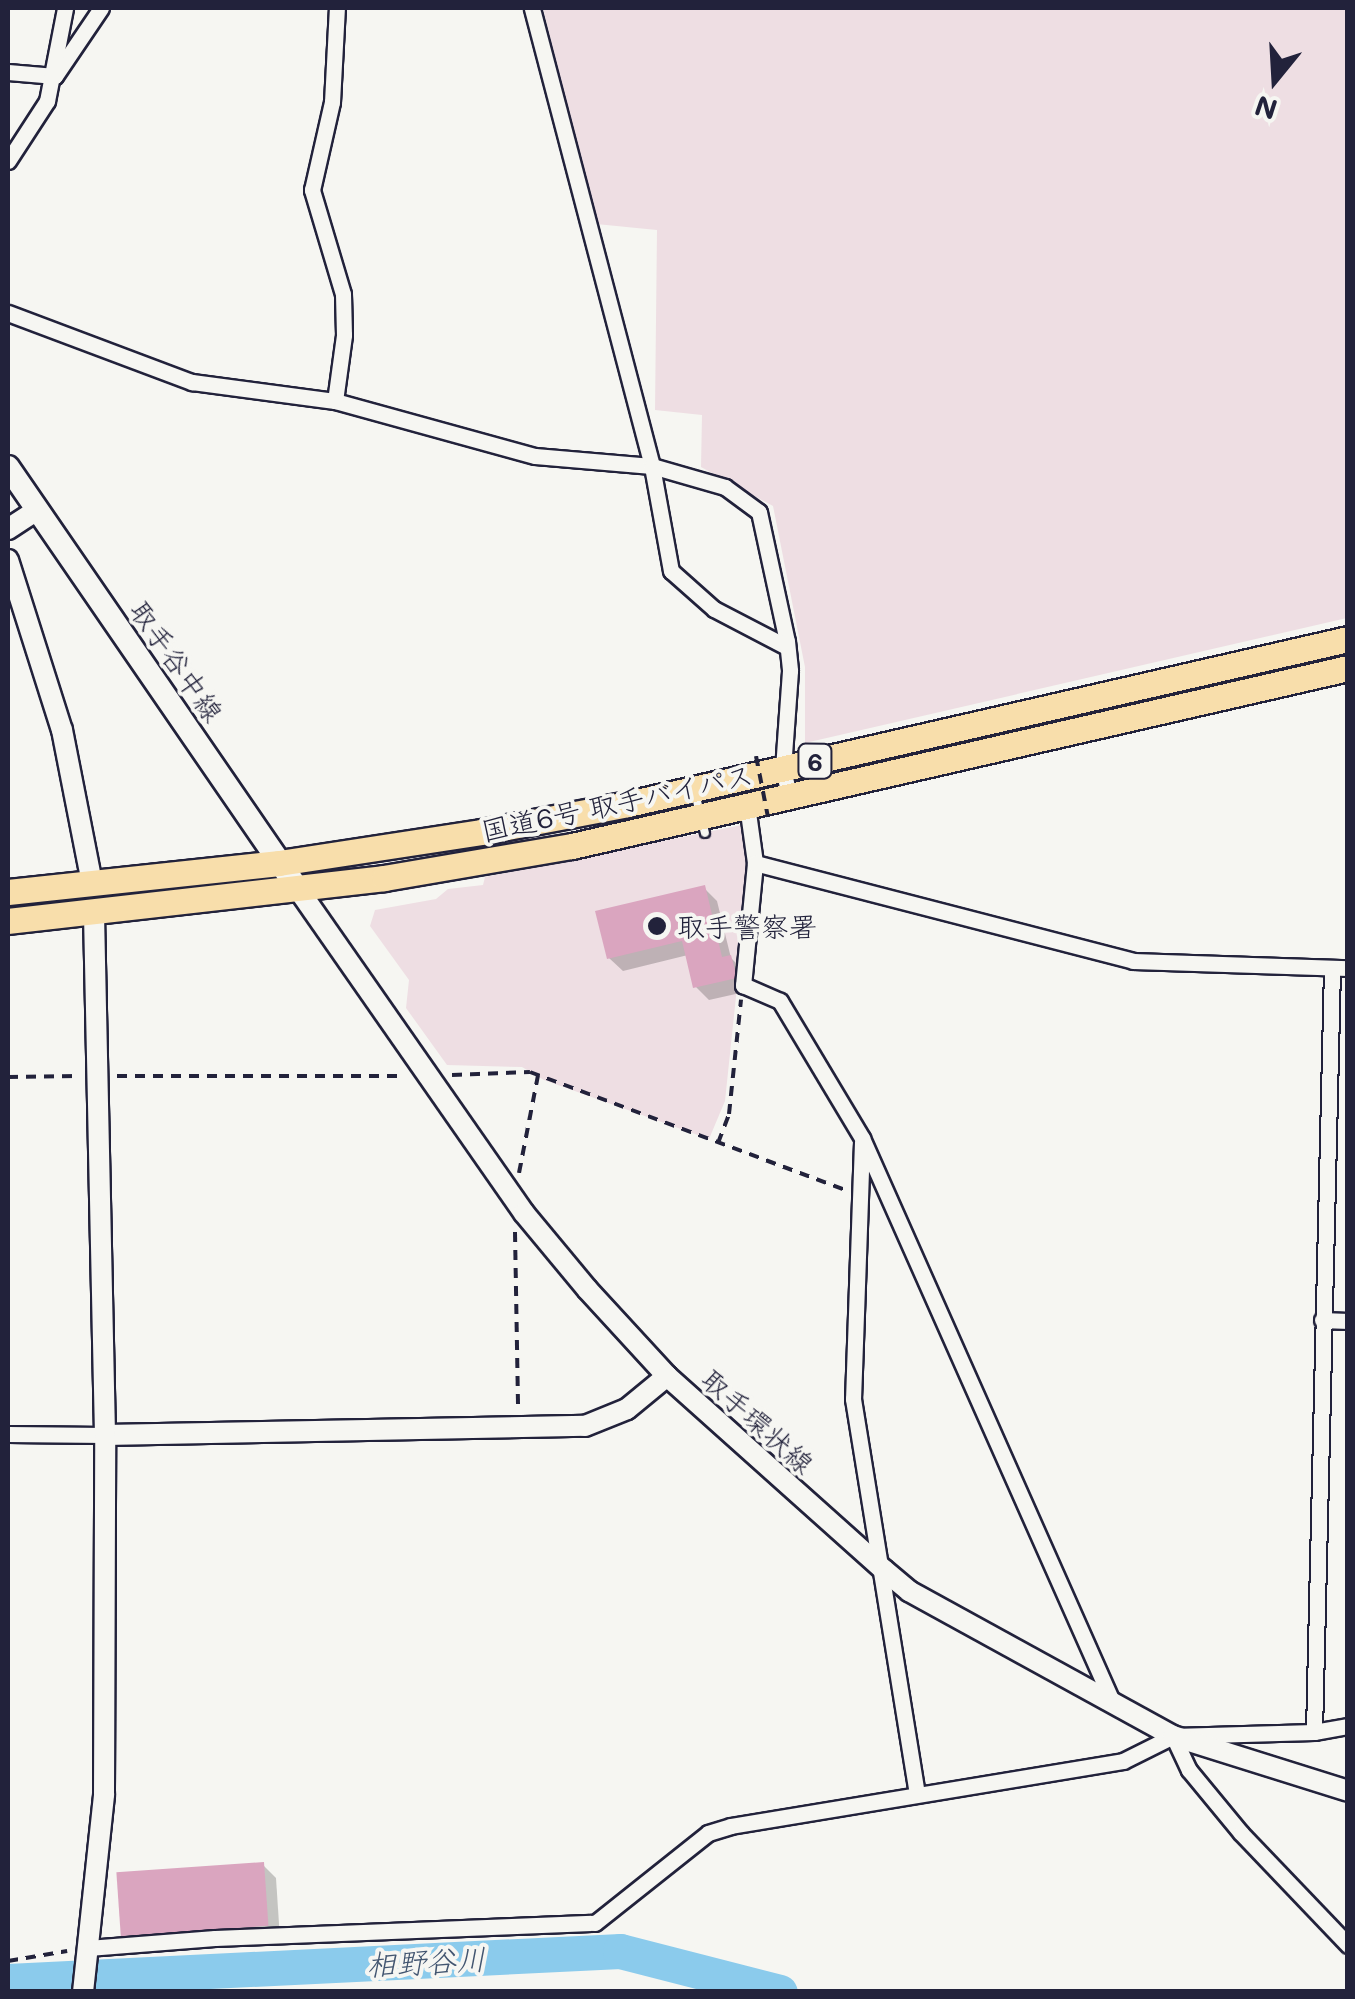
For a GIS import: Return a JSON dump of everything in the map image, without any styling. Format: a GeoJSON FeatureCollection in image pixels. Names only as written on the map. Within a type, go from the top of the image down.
{"type":"FeatureCollection","features":[{"type":"Feature","properties":{"kind":"highway","name":"国道6号 取手バイパス"},"geometry":{"type":"LineString","coordinates":[[8,892],[279,863],[481,832],[694,789],[1348,639]]}},
{"type":"Feature","properties":{"kind":"highway","name":"国道6号 取手バイパス"},"geometry":{"type":"LineString","coordinates":[[8,921],[298,889],[703,824],[757,811],[789,796],[1348,668]]}},
{"type":"Feature","properties":{"kind":"main road","name":"取手谷中線"},"geometry":{"type":"LineString","coordinates":[[8,467],[298,889]]}},
{"type":"Feature","properties":{"kind":"street"},"geometry":{"type":"LineString","coordinates":[[55,76],[66,8]]}},
{"type":"Feature","properties":{"kind":"street"},"geometry":{"type":"LineString","coordinates":[[8,161],[35,124],[55,76],[101,8]]}},
{"type":"Feature","properties":{"kind":"street"},"geometry":{"type":"LineString","coordinates":[[335,402],[344,335],[343,294],[312,190],[332,102],[337,8]]}},
{"type":"Feature","properties":{"kind":"street"},"geometry":{"type":"LineString","coordinates":[[532,8],[652,466],[670,572],[714,608],[787,646]]}},
{"type":"Feature","properties":{"kind":"street"},"geometry":{"type":"LineString","coordinates":[[8,72],[55,76]]}},
{"type":"Feature","properties":{"kind":"street"},"geometry":{"type":"LineString","coordinates":[[8,313],[192,382],[335,402],[536,456],[652,466],[725,486],[758,512],[787,646],[790,671],[783,768],[789,796]]}},
{"type":"Feature","properties":{"kind":"street"},"geometry":{"type":"LineString","coordinates":[[8,529],[37,510]]}},
{"type":"Feature","properties":{"kind":"street"},"geometry":{"type":"LineString","coordinates":[[8,560],[62,730],[92,883]]}},
{"type":"Feature","properties":{"kind":"street"},"geometry":{"type":"LineString","coordinates":[[757,811],[742,986],[780,1001],[862,1138],[1112,1701]]}},
{"type":"Feature","properties":{"kind":"street"},"geometry":{"type":"LineString","coordinates":[[755,863],[1132,962],[1340,968],[1322,1320],[1314,1732]]}},
{"type":"Feature","properties":{"kind":"street","name":"取手環状線"},"geometry":{"type":"LineString","coordinates":[[298,889],[514,1199],[588,1289],[667,1376],[884,1570],[909,1590],[1173,1736],[1348,1791]]}},
{"type":"Feature","properties":{"kind":"street"},"geometry":{"type":"LineString","coordinates":[[83,1992],[104,1794],[105,1435],[94,913]]}},
{"type":"Feature","properties":{"kind":"street"},"geometry":{"type":"LineString","coordinates":[[862,1138],[853,1398],[884,1570],[917,1794]]}},
{"type":"Feature","properties":{"kind":"street"},"geometry":{"type":"LineString","coordinates":[[1322,1320],[1348,1321]]}},
{"type":"Feature","properties":{"kind":"street"},"geometry":{"type":"LineString","coordinates":[[8,1434],[586,1426],[608,1420],[667,1376]]}},
{"type":"Feature","properties":{"kind":"street"},"geometry":{"type":"LineString","coordinates":[[88,1952],[216,1938],[596,1923],[708,1833],[917,1794],[1123,1762],[1173,1736],[1314,1732],[1348,1726]]}},
{"type":"Feature","properties":{"kind":"street"},"geometry":{"type":"LineString","coordinates":[[1173,1736],[1190,1770],[1241,1834],[1348,1946]]}},
{"type":"Feature","properties":{"kind":"lane"},"geometry":{"type":"LineString","coordinates":[[694,789],[703,824]]}},
{"type":"Feature","properties":{"kind":"path"},"geometry":{"type":"LineString","coordinates":[[756,756],[757,811]]}},
{"type":"Feature","properties":{"kind":"path"},"geometry":{"type":"LineString","coordinates":[[718,1144],[729,1114],[742,986]]}},
{"type":"Feature","properties":{"kind":"path"},"geometry":{"type":"LineString","coordinates":[[518,1427],[514,1199],[538,1075]]}},
{"type":"Feature","properties":{"kind":"path"},"geometry":{"type":"LineString","coordinates":[[8,1961],[88,1952]]}},
{"type":"Feature","properties":{"kind":"shaded area"},"geometry":{"type":"Polygon","coordinates":[[[543,8],[1347,8],[1347,618],[805,743],[805,667],[773,506],[701,467],[702,415],[655,410],[657,230],[596,224],[543,8]]]}},
{"type":"Feature","properties":{"kind":"shaded area"},"geometry":{"type":"Polygon","coordinates":[[[742,825],[749,873],[725,1101],[709,1139],[544,1080],[522,1067],[447,1065],[406,1008],[409,980],[370,926],[375,910],[436,899],[448,889],[483,885],[485,877],[742,825]]]}},
{"type":"Feature","properties":{"kind":"building","name":"取手警察署"},"geometry":{"type":"Polygon","coordinates":[[[705,885],[722,957],[731,955],[737,978],[693,988],[682,941],[607,959],[595,911],[705,885]]]}},
{"type":"Feature","properties":{"kind":"building"},"geometry":{"type":"Polygon","coordinates":[[[264,1862],[268,1926],[121,1936],[116,1872],[264,1862]]]}},
{"type":"Feature","properties":{"kind":"waterway","name":"相野谷川"},"geometry":{"type":"LineString","coordinates":[[8,1981],[620,1951],[780,1992]]}},
{"type":"Feature","properties":{"kind":"place","name":"取手警察署"},"geometry":{"type":"Point","coordinates":[657,926]}}]}
